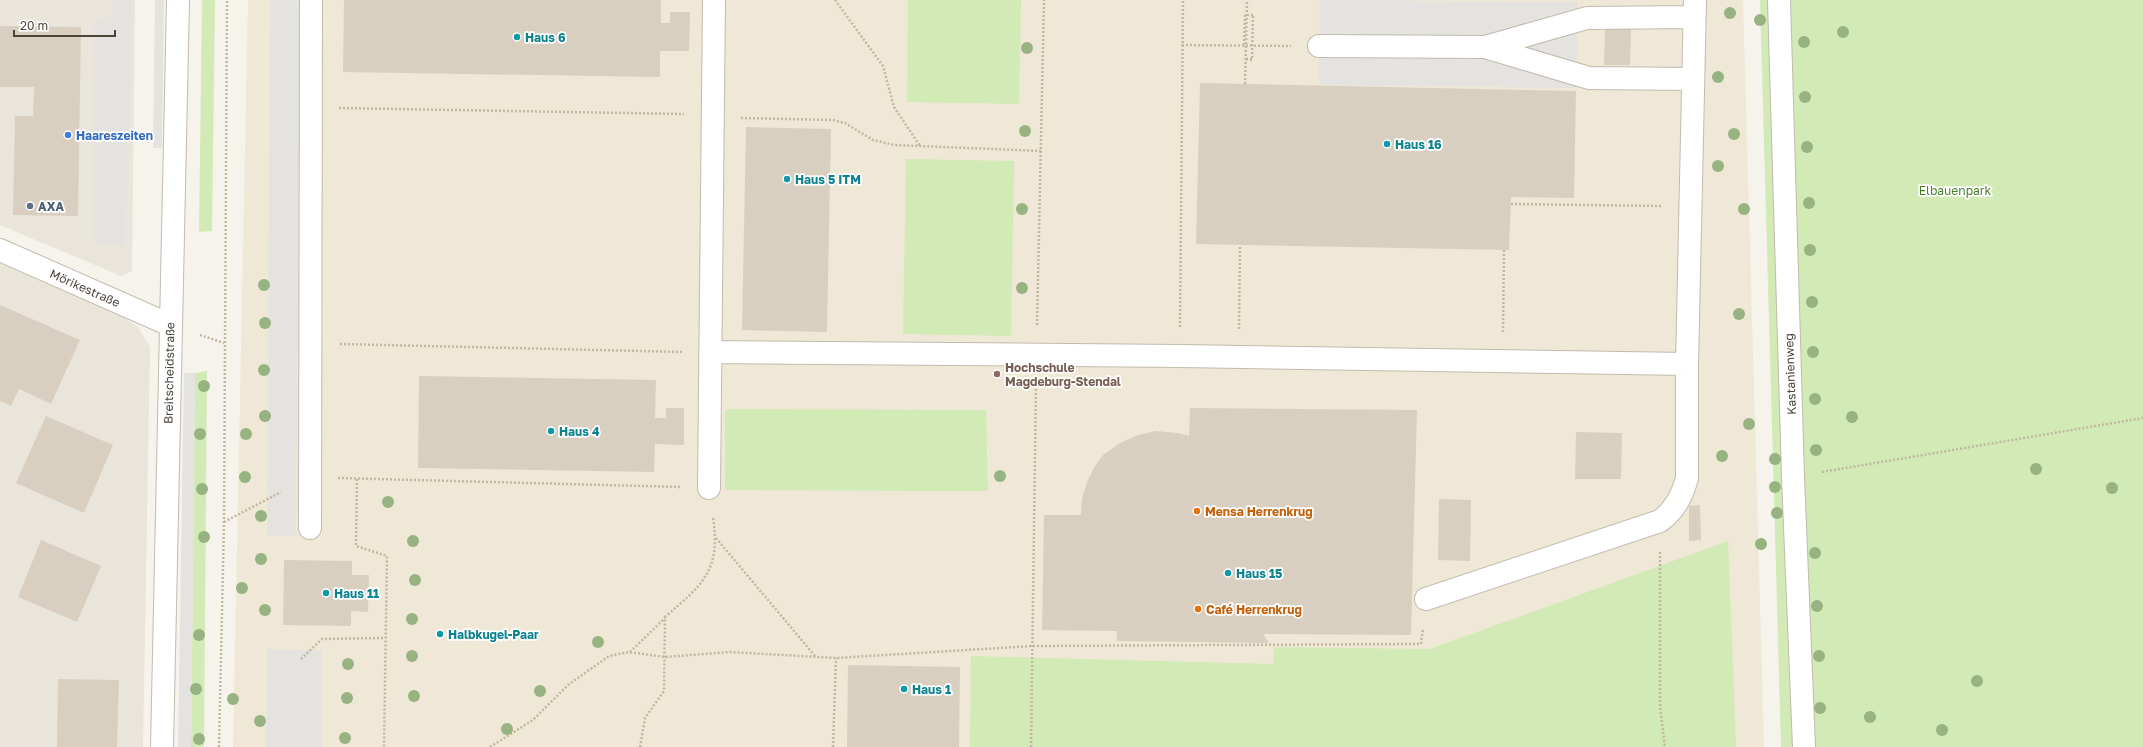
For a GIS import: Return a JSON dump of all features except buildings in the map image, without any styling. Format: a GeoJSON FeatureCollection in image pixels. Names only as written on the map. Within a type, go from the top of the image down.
{"type":"FeatureCollection","features":[{"type":"Feature","properties":{"kind":"street","name":"Breitscheidstraße"},"geometry":{"type":"LineString","coordinates":[[162,747],[178,0]]}},
{"type":"Feature","properties":{"kind":"street"},"geometry":{"type":"LineString","coordinates":[[310,528],[311,0]]}},
{"type":"Feature","properties":{"kind":"street"},"geometry":{"type":"LineString","coordinates":[[709,488],[714,0]]}},
{"type":"Feature","properties":{"kind":"street","name":"Kastanienweg"},"geometry":{"type":"LineString","coordinates":[[1779,0],[1793,477],[1804,747]]}},
{"type":"Feature","properties":{"kind":"street"},"geometry":{"type":"LineString","coordinates":[[1319,46],[1485,47],[1587,18],[1695,8],[1687,364],[1687,478],[1678,503],[1669,514],[1660,521],[1426,599]]}},
{"type":"Feature","properties":{"kind":"street"},"geometry":{"type":"LineString","coordinates":[[1485,47],[1589,78],[1693,79]]}},
{"type":"Feature","properties":{"kind":"street","name":"Mörikestraße"},"geometry":{"type":"LineString","coordinates":[[0,250],[170,325]]}},
{"type":"Feature","properties":{"kind":"street"},"geometry":{"type":"LineString","coordinates":[[710,352],[1180,356],[1687,364]]}},
{"type":"Feature","properties":{"kind":"path"},"geometry":{"type":"LineString","coordinates":[[219,747],[224,522],[227,0]]}},
{"type":"Feature","properties":{"kind":"path"},"geometry":{"type":"LineString","coordinates":[[835,0],[883,66],[894,107],[920,146]]}},
{"type":"Feature","properties":{"kind":"path"},"geometry":{"type":"LineString","coordinates":[[1031,747],[1036,355],[1042,151],[1044,0]]}},
{"type":"Feature","properties":{"kind":"path"},"geometry":{"type":"LineString","coordinates":[[1180,356],[1183,0]]}},
{"type":"Feature","properties":{"kind":"path"},"geometry":{"type":"LineString","coordinates":[[1247,0],[1245,84],[1247,7]]}},
{"type":"Feature","properties":{"kind":"path"},"geometry":{"type":"LineString","coordinates":[[1244,45],[1245,15],[1253,15]]}},
{"type":"Feature","properties":{"kind":"path"},"geometry":{"type":"LineString","coordinates":[[1247,15],[1253,15]]}},
{"type":"Feature","properties":{"kind":"path"},"geometry":{"type":"LineString","coordinates":[[1253,15],[1253,60]]}},
{"type":"Feature","properties":{"kind":"path"},"geometry":{"type":"LineString","coordinates":[[1253,15],[1253,60]]}},
{"type":"Feature","properties":{"kind":"path"},"geometry":{"type":"LineString","coordinates":[[1182,44],[1319,46]]}},
{"type":"Feature","properties":{"kind":"path"},"geometry":{"type":"LineString","coordinates":[[1246,59],[1253,60]]}},
{"type":"Feature","properties":{"kind":"path"},"geometry":{"type":"LineString","coordinates":[[310,107],[833,120],[845,123],[873,140],[894,145],[1042,151]]}},
{"type":"Feature","properties":{"kind":"path"},"geometry":{"type":"LineString","coordinates":[[1511,204],[1690,206]]}},
{"type":"Feature","properties":{"kind":"path"},"geometry":{"type":"LineString","coordinates":[[1239,358],[1240,245]]}},
{"type":"Feature","properties":{"kind":"path"},"geometry":{"type":"LineString","coordinates":[[1502,361],[1504,250]]}},
{"type":"Feature","properties":{"kind":"path"},"geometry":{"type":"LineString","coordinates":[[311,343],[710,352]]}},
{"type":"Feature","properties":{"kind":"path"},"geometry":{"type":"LineString","coordinates":[[1793,477],[2143,418]]}},
{"type":"Feature","properties":{"kind":"path"},"geometry":{"type":"LineString","coordinates":[[224,522],[310,477],[709,488]]}},
{"type":"Feature","properties":{"kind":"path"},"geometry":{"type":"LineString","coordinates":[[357,478],[356,546],[387,556],[384,638],[384,747]]}},
{"type":"Feature","properties":{"kind":"path"},"geometry":{"type":"LineString","coordinates":[[1660,521],[1660,707],[1665,747]]}},
{"type":"Feature","properties":{"kind":"path"},"geometry":{"type":"LineString","coordinates":[[629,652],[665,617],[699,588],[711,567],[716,537],[815,656]]}},
{"type":"Feature","properties":{"kind":"path"},"geometry":{"type":"LineString","coordinates":[[490,747],[533,720],[568,686],[609,656],[629,652],[665,657],[730,652],[836,658],[1032,646],[1421,644],[1426,599]]}},
{"type":"Feature","properties":{"kind":"path"},"geometry":{"type":"LineString","coordinates":[[640,747],[645,718],[664,691],[665,617]]}},
{"type":"Feature","properties":{"kind":"path"},"geometry":{"type":"LineString","coordinates":[[301,659],[322,639],[384,638]]}},
{"type":"Feature","properties":{"kind":"path"},"geometry":{"type":"LineString","coordinates":[[833,747],[836,658]]}},
{"type":"Feature","properties":{"kind":"shaded area"},"geometry":{"type":"Polygon","coordinates":[[[0,0],[135,0],[132,271],[121,276],[0,225],[0,0]]]}},
{"type":"Feature","properties":{"kind":"shaded area"},"geometry":{"type":"Polygon","coordinates":[[[111,0],[133,0],[125,246],[94,246],[94,22],[111,14],[111,0]]]}},
{"type":"Feature","properties":{"kind":"shaded area"},"geometry":{"type":"Polygon","coordinates":[[[155,0],[164,0],[162,148],[153,148],[155,0]]]}},
{"type":"Feature","properties":{"kind":"shaded area","name":"Hochschule Magdeburg-Stendal"},"geometry":{"type":"Polygon","coordinates":[[[248,0],[1743,0],[1764,747],[233,747],[248,0]]]}},
{"type":"Feature","properties":{"kind":"shaded area"},"geometry":{"type":"Polygon","coordinates":[[[270,0],[300,0],[296,536],[267,536],[270,0]]]}},
{"type":"Feature","properties":{"kind":"shaded area"},"geometry":{"type":"Polygon","coordinates":[[[1320,0],[1578,2],[1577,88],[1319,85],[1320,0]]]}},
{"type":"Feature","properties":{"kind":"shaded area"},"geometry":{"type":"Polygon","coordinates":[[[0,263],[117,313],[137,326],[150,347],[143,747],[0,747],[0,263]]]}},
{"type":"Feature","properties":{"kind":"shaded area"},"geometry":{"type":"Polygon","coordinates":[[[184,373],[195,373],[191,747],[178,747],[184,373]]]}},
{"type":"Feature","properties":{"kind":"shaded area"},"geometry":{"type":"Polygon","coordinates":[[[267,649],[322,650],[321,747],[266,747],[267,649]]]}},
{"type":"Feature","properties":{"kind":"green space"},"geometry":{"type":"Polygon","coordinates":[[[202,0],[215,0],[212,231],[199,232],[202,0]]]}},
{"type":"Feature","properties":{"kind":"green space"},"geometry":{"type":"Polygon","coordinates":[[[908,0],[1021,0],[1019,104],[907,102],[908,0]]]}},
{"type":"Feature","properties":{"kind":"green space","name":"Elbauenpark"},"geometry":{"type":"Polygon","coordinates":[[[1760,0],[2143,0],[2143,747],[1781,747],[1760,0]]]}},
{"type":"Feature","properties":{"kind":"green space"},"geometry":{"type":"Polygon","coordinates":[[[906,159],[1014,161],[1011,336],[903,334],[906,159]]]}},
{"type":"Feature","properties":{"kind":"green space"},"geometry":{"type":"Polygon","coordinates":[[[207,371],[204,747],[191,747],[195,373],[207,371]]]}},
{"type":"Feature","properties":{"kind":"green space"},"geometry":{"type":"Polygon","coordinates":[[[725,409],[986,410],[988,491],[725,490],[725,409]]]}},
{"type":"Feature","properties":{"kind":"green space"},"geometry":{"type":"Polygon","coordinates":[[[1728,541],[1736,747],[970,747],[971,656],[1273,664],[1274,647],[1430,649],[1728,541]]]}},
{"type":"Feature","properties":{"kind":"place","name":"Haus 6"},"geometry":{"type":"Point","coordinates":[517,37]}},
{"type":"Feature","properties":{"kind":"place","name":"Haareszeiten"},"geometry":{"type":"Point","coordinates":[68,135]}},
{"type":"Feature","properties":{"kind":"place","name":"Haus 16"},"geometry":{"type":"Point","coordinates":[1387,144]}},
{"type":"Feature","properties":{"kind":"place","name":"Haus 5 ITM"},"geometry":{"type":"Point","coordinates":[787,179]}},
{"type":"Feature","properties":{"kind":"place","name":"AXA"},"geometry":{"type":"Point","coordinates":[30,206]}},
{"type":"Feature","properties":{"kind":"place","name":"Hochschule Magdeburg-Stendal"},"geometry":{"type":"Point","coordinates":[997,374]}},
{"type":"Feature","properties":{"kind":"place","name":"Haus 4"},"geometry":{"type":"Point","coordinates":[551,431]}},
{"type":"Feature","properties":{"kind":"place","name":"Mensa Herrenkrug"},"geometry":{"type":"Point","coordinates":[1197,511]}},
{"type":"Feature","properties":{"kind":"place","name":"Haus 15"},"geometry":{"type":"Point","coordinates":[1228,573]}},
{"type":"Feature","properties":{"kind":"place","name":"Haus 11"},"geometry":{"type":"Point","coordinates":[326,593]}},
{"type":"Feature","properties":{"kind":"place","name":"Café Herrenkrug"},"geometry":{"type":"Point","coordinates":[1198,609]}},
{"type":"Feature","properties":{"kind":"place","name":"Halbkugel-Paar"},"geometry":{"type":"Point","coordinates":[440,634]}},
{"type":"Feature","properties":{"kind":"place","name":"Haus 1"},"geometry":{"type":"Point","coordinates":[904,689]}}]}
